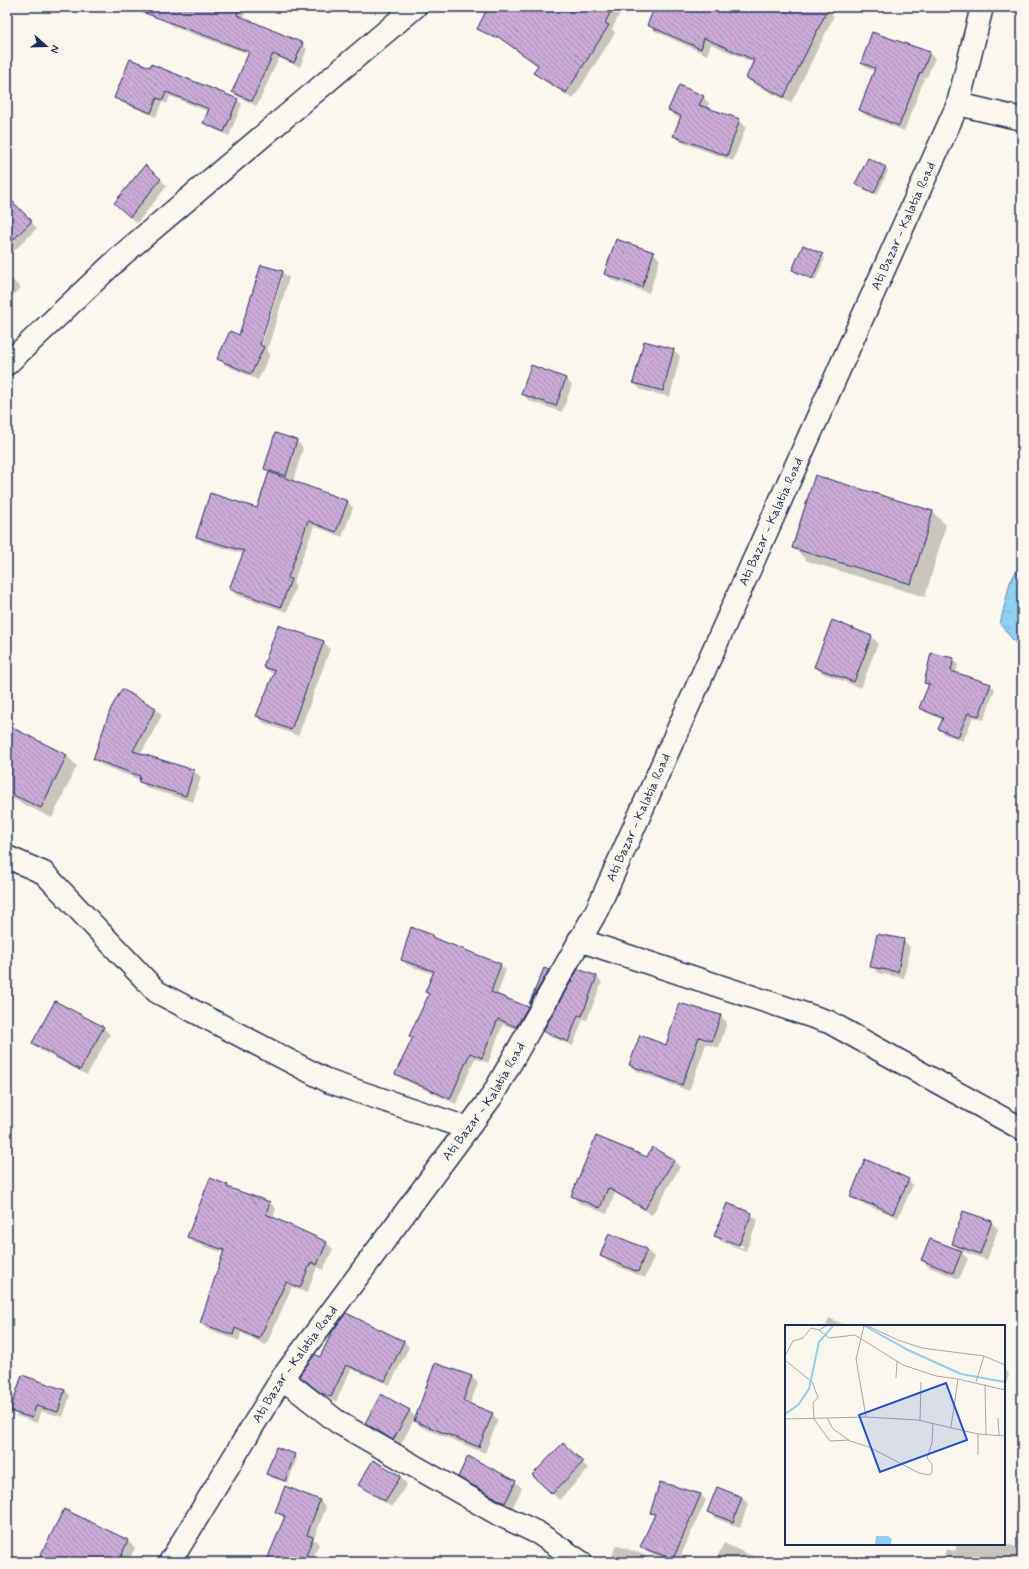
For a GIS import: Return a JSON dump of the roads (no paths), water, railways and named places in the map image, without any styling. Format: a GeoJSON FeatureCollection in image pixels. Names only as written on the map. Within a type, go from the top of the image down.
{"type":"FeatureCollection","features":[{"type":"Feature","properties":{"kind":"street"},"geometry":{"type":"LineString","coordinates":[[7,364],[122,255],[415,7]]}},
{"type":"Feature","properties":{"kind":"street","name":"Ati Bazar - Kalatia Road"},"geometry":{"type":"LineString","coordinates":[[170,1562],[282,1378],[492,1096],[596,910],[958,104],[982,7]]}},
{"type":"Feature","properties":{"kind":"street"},"geometry":{"type":"LineString","coordinates":[[958,104],[1022,119]]}},
{"type":"Feature","properties":{"kind":"street"},"geometry":{"type":"LineString","coordinates":[[7,857],[44,873],[157,992],[330,1082],[467,1128]]}},
{"type":"Feature","properties":{"kind":"street"},"geometry":{"type":"LineString","coordinates":[[580,940],[829,1022],[1022,1129]]}},
{"type":"Feature","properties":{"kind":"street"},"geometry":{"type":"LineString","coordinates":[[282,1378],[339,1424],[498,1514],[538,1533],[581,1562]]}},
{"type":"Feature","properties":{"kind":"water"},"geometry":{"type":"Polygon","coordinates":[[[1022,561],[1022,644],[1017,645],[1000,624],[1010,582],[1022,561]]]}}]}
